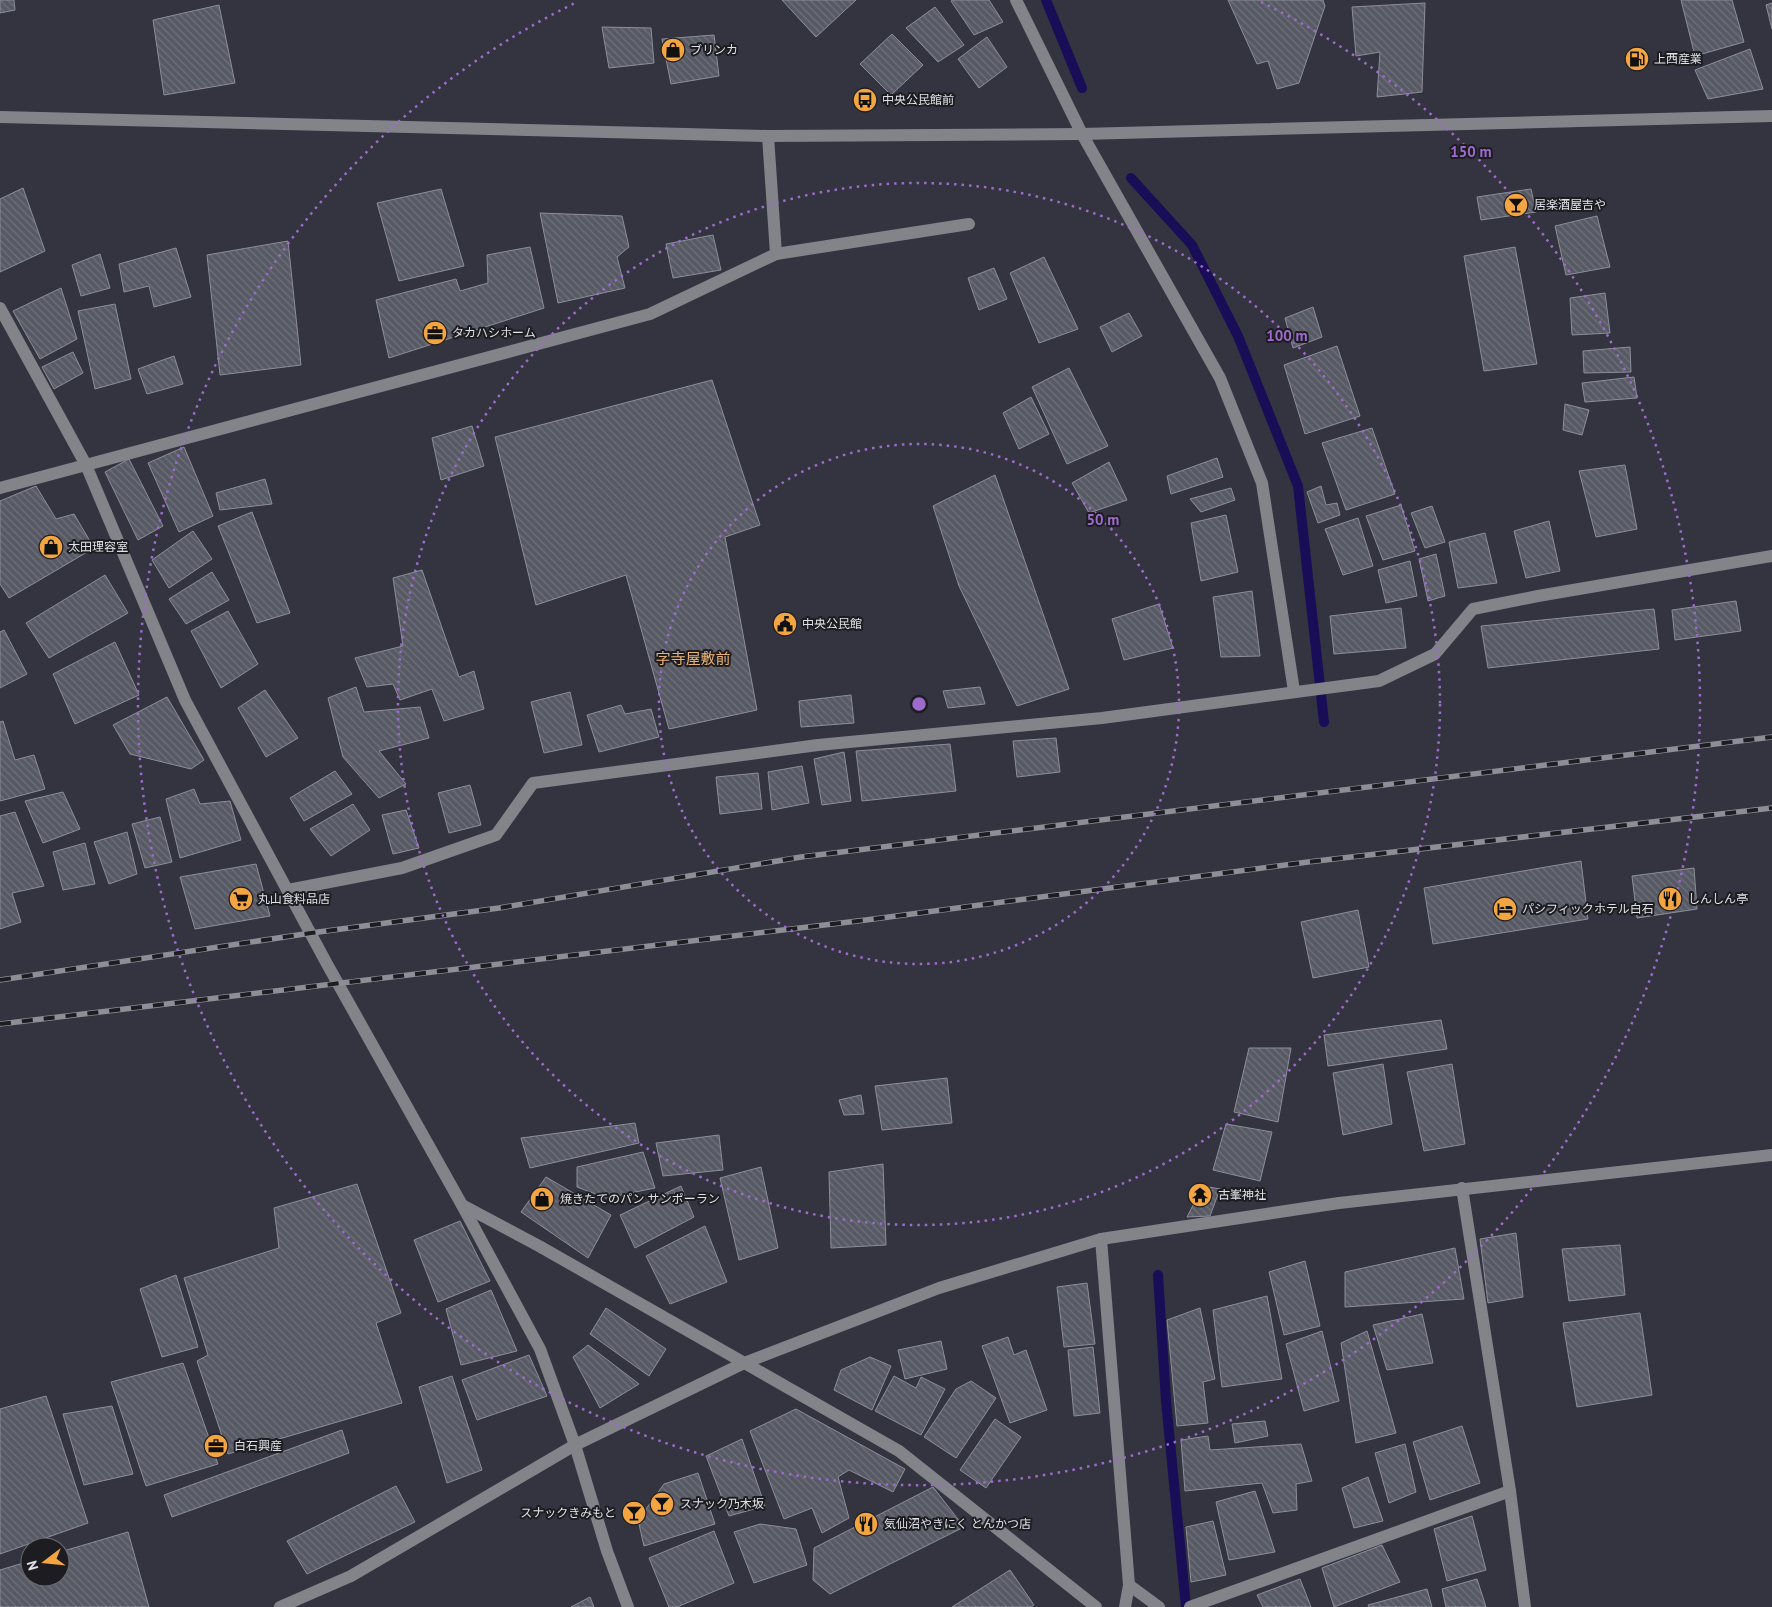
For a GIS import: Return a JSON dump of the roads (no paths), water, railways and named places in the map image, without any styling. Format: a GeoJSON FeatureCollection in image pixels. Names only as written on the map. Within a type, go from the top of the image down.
{"type":"FeatureCollection","features":[{"type":"Feature","properties":{"kind":"street"},"geometry":{"type":"LineString","coordinates":[[1016,0],[1082,134],[1220,378],[1262,483],[1294,691]]}},
{"type":"Feature","properties":{"kind":"street"},"geometry":{"type":"LineString","coordinates":[[0,117],[768,136],[1082,134],[1772,116]]}},
{"type":"Feature","properties":{"kind":"street"},"geometry":{"type":"LineString","coordinates":[[768,136],[776,254]]}},
{"type":"Feature","properties":{"kind":"street"},"geometry":{"type":"LineString","coordinates":[[0,488],[650,314],[776,254],[969,224]]}},
{"type":"Feature","properties":{"kind":"street"},"geometry":{"type":"LineString","coordinates":[[0,308],[86,465],[185,700],[338,984],[540,1349],[576,1445],[606,1551],[628,1607]]}},
{"type":"Feature","properties":{"kind":"street"},"geometry":{"type":"LineString","coordinates":[[288,890],[402,868],[496,836],[533,783],[818,744],[1102,718],[1379,681],[1435,654],[1474,609],[1538,596],[1772,556]]}},
{"type":"Feature","properties":{"kind":"street"},"geometry":{"type":"LineString","coordinates":[[280,1607],[351,1576],[576,1445],[744,1363],[939,1288],[1101,1239],[1339,1202],[1772,1155]]}},
{"type":"Feature","properties":{"kind":"street"},"geometry":{"type":"LineString","coordinates":[[1462,1188],[1510,1491],[1525,1607]]}},
{"type":"Feature","properties":{"kind":"street"},"geometry":{"type":"LineString","coordinates":[[462,1205],[539,1246],[900,1451],[1096,1607]]}},
{"type":"Feature","properties":{"kind":"street"},"geometry":{"type":"LineString","coordinates":[[1101,1239],[1129,1586],[1125,1607]]}},
{"type":"Feature","properties":{"kind":"street"},"geometry":{"type":"LineString","coordinates":[[1190,1607],[1510,1491]]}},
{"type":"Feature","properties":{"kind":"street"},"geometry":{"type":"LineString","coordinates":[[1129,1586],[1159,1607]]}},
{"type":"Feature","properties":{"kind":"waterway"},"geometry":{"type":"LineString","coordinates":[[1046,0],[1082,88]]}},
{"type":"Feature","properties":{"kind":"waterway"},"geometry":{"type":"LineString","coordinates":[[1131,178],[1192,245],[1238,336],[1298,486],[1324,722]]}},
{"type":"Feature","properties":{"kind":"waterway"},"geometry":{"type":"LineString","coordinates":[[1158,1275],[1166,1401],[1186,1607]]}},
{"type":"Feature","properties":{"kind":"railway"},"geometry":{"type":"LineString","coordinates":[[0,980],[311,933],[499,908],[801,857],[1772,737]]}},
{"type":"Feature","properties":{"kind":"railway"},"geometry":{"type":"LineString","coordinates":[[0,1024],[866,920],[1308,862],[1772,808]]}},
{"type":"Feature","properties":{"kind":"place","name":"ブリンカ"},"geometry":{"type":"Point","coordinates":[673,50]}},
{"type":"Feature","properties":{"kind":"place","name":"上西産業"},"geometry":{"type":"Point","coordinates":[1637,59]}},
{"type":"Feature","properties":{"kind":"place","name":"中央公民館前"},"geometry":{"type":"Point","coordinates":[865,100]}},
{"type":"Feature","properties":{"kind":"place","name":"居楽酒屋吉や"},"geometry":{"type":"Point","coordinates":[1516,205]}},
{"type":"Feature","properties":{"kind":"place","name":"タカハシホーム"},"geometry":{"type":"Point","coordinates":[435,333]}},
{"type":"Feature","properties":{"kind":"place","name":"太田理容室"},"geometry":{"type":"Point","coordinates":[51,547]}},
{"type":"Feature","properties":{"kind":"place","name":"中央公民館"},"geometry":{"type":"Point","coordinates":[785,624]}},
{"type":"Feature","properties":{"kind":"place","name":"丸山食料品店"},"geometry":{"type":"Point","coordinates":[241,899]}},
{"type":"Feature","properties":{"kind":"place","name":"しんしん亭"},"geometry":{"type":"Point","coordinates":[1670,899]}},
{"type":"Feature","properties":{"kind":"place","name":"パシフィックホテル白石"},"geometry":{"type":"Point","coordinates":[1505,909]}},
{"type":"Feature","properties":{"kind":"place","name":"古峯神社"},"geometry":{"type":"Point","coordinates":[1200,1195]}},
{"type":"Feature","properties":{"kind":"place","name":"焼きたてのパン サンポーラン"},"geometry":{"type":"Point","coordinates":[542,1199]}},
{"type":"Feature","properties":{"kind":"place","name":"白石興産"},"geometry":{"type":"Point","coordinates":[216,1446]}},
{"type":"Feature","properties":{"kind":"place","name":"スナック乃木坂"},"geometry":{"type":"Point","coordinates":[662,1504]}},
{"type":"Feature","properties":{"kind":"place","name":"スナックきみもと"},"geometry":{"type":"Point","coordinates":[634,1513]}},
{"type":"Feature","properties":{"kind":"place","name":"気仙沼やきにく とんかつ店"},"geometry":{"type":"Point","coordinates":[866,1524]}},
{"type":"Feature","properties":{"kind":"district","name":"字寺屋敷前"},"geometry":{"type":"Point","coordinates":[693,659]}}]}
